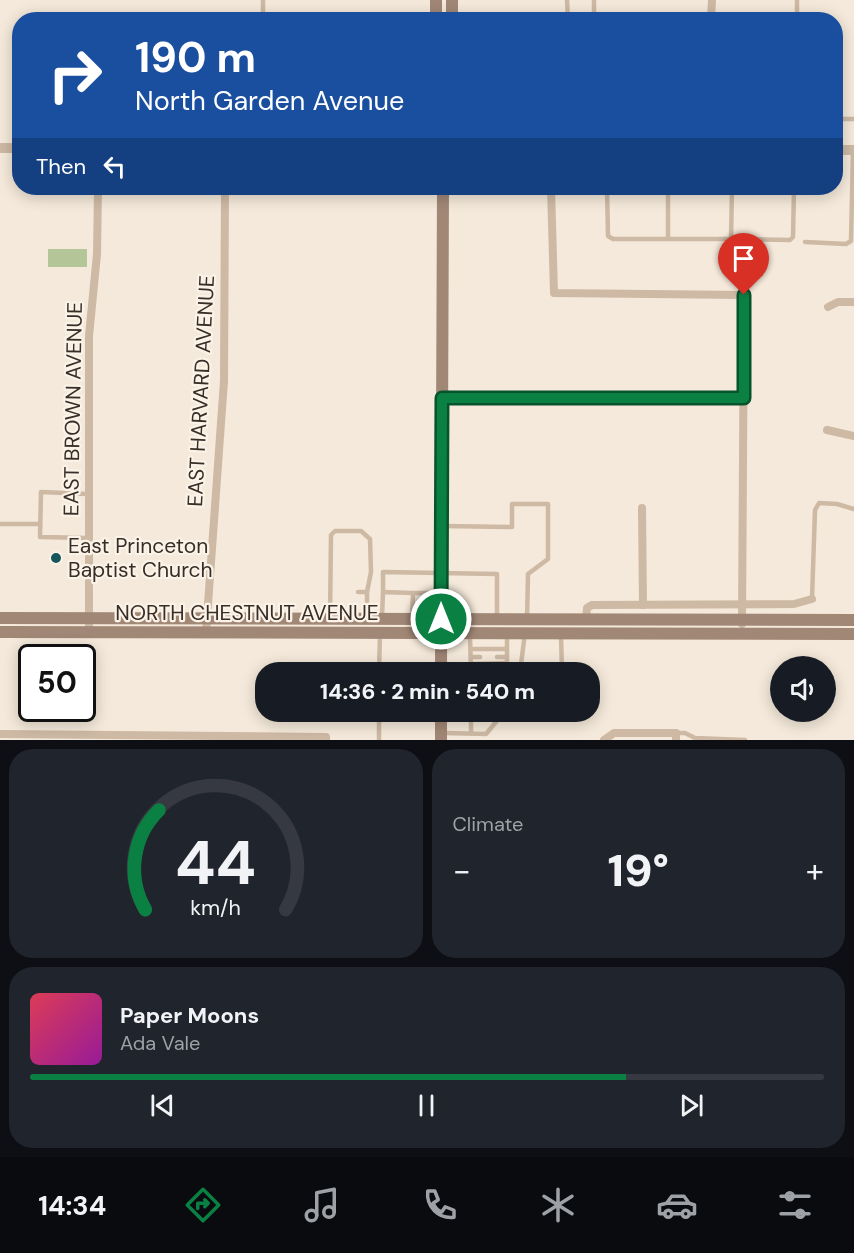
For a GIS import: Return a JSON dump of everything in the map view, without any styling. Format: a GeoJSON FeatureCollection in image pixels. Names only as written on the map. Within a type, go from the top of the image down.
{"type":"FeatureCollection","features":[{"type":"Feature","properties":{"kind":"main road"},"geometry":{"type":"LineString","coordinates":[[441,662],[443,195]]}},
{"type":"Feature","properties":{"kind":"main road","name":"NORTH CHESTNUT AVENUE"},"geometry":{"type":"LineString","coordinates":[[0,618],[854,620]]}},
{"type":"Feature","properties":{"kind":"main road","name":"NORTH CHESTNUT AVENUE"},"geometry":{"type":"LineString","coordinates":[[0,632],[854,634]]}},
{"type":"Feature","properties":{"kind":"street","name":"EAST BROWN AVENUE"},"geometry":{"type":"LineString","coordinates":[[89,632],[89,336],[98,254],[99,195]]}},
{"type":"Feature","properties":{"kind":"street","name":"EAST HARVARD AVENUE"},"geometry":{"type":"LineString","coordinates":[[206,632],[224,381],[225,195]]}},
{"type":"Feature","properties":{"kind":"street"},"geometry":{"type":"LineString","coordinates":[[551,195],[554,293],[744,295],[742,634]]}},
{"type":"Feature","properties":{"kind":"street"},"geometry":{"type":"LineString","coordinates":[[828,307],[838,302],[854,302]]}},
{"type":"Feature","properties":{"kind":"street"},"geometry":{"type":"LineString","coordinates":[[442,398],[744,398]]}},
{"type":"Feature","properties":{"kind":"street"},"geometry":{"type":"LineString","coordinates":[[826,430],[854,436]]}},
{"type":"Feature","properties":{"kind":"street"},"geometry":{"type":"LineString","coordinates":[[642,508],[643,605]]}},
{"type":"Feature","properties":{"kind":"street"},"geometry":{"type":"LineString","coordinates":[[586,619],[587,608],[591,605],[800,604],[812,599]]}},
{"type":"Feature","properties":{"kind":"street"},"geometry":{"type":"LineString","coordinates":[[604,740],[614,733],[676,737]]}},
{"type":"Feature","properties":{"kind":"street"},"geometry":{"type":"LineString","coordinates":[[0,734],[89,738],[326,738]]}},
{"type":"Feature","properties":{"kind":"lane"},"geometry":{"type":"LineString","coordinates":[[805,242],[846,244],[851,241],[853,150]]}},
{"type":"Feature","properties":{"kind":"lane"},"geometry":{"type":"LineString","coordinates":[[607,195],[608,236],[613,238],[790,240],[793,237],[794,195]]}},
{"type":"Feature","properties":{"kind":"lane"},"geometry":{"type":"LineString","coordinates":[[668,195],[668,239]]}},
{"type":"Feature","properties":{"kind":"lane"},"geometry":{"type":"LineString","coordinates":[[731,239],[732,195]]}},
{"type":"Feature","properties":{"kind":"lane"},"geometry":{"type":"LineString","coordinates":[[88,494],[40,492],[40,537],[88,538]]}},
{"type":"Feature","properties":{"kind":"lane"},"geometry":{"type":"LineString","coordinates":[[812,599],[815,510],[819,503],[837,504],[854,509]]}},
{"type":"Feature","properties":{"kind":"lane"},"geometry":{"type":"LineString","coordinates":[[441,526],[512,526],[512,504],[548,504],[548,559],[528,574],[527,619]]}},
{"type":"Feature","properties":{"kind":"lane"},"geometry":{"type":"LineString","coordinates":[[0,524],[40,524]]}},
{"type":"Feature","properties":{"kind":"lane"},"geometry":{"type":"LineString","coordinates":[[330,618],[330,535],[335,531],[361,531],[370,539],[371,572],[367,592],[367,618]]}},
{"type":"Feature","properties":{"kind":"lane"},"geometry":{"type":"LineString","coordinates":[[382,618],[383,572],[497,574],[497,619]]}},
{"type":"Feature","properties":{"kind":"lane"},"geometry":{"type":"LineString","coordinates":[[358,592],[367,592]]}},
{"type":"Feature","properties":{"kind":"lane"},"geometry":{"type":"LineString","coordinates":[[383,592],[441,593]]}},
{"type":"Feature","properties":{"kind":"lane"},"geometry":{"type":"LineString","coordinates":[[412,619],[413,593]]}},
{"type":"Feature","properties":{"kind":"lane"},"geometry":{"type":"LineString","coordinates":[[379,662],[380,633]]}},
{"type":"Feature","properties":{"kind":"lane"},"geometry":{"type":"LineString","coordinates":[[471,633],[471,662]]}},
{"type":"Feature","properties":{"kind":"lane"},"geometry":{"type":"LineString","coordinates":[[507,633],[507,662]]}},
{"type":"Feature","properties":{"kind":"lane"},"geometry":{"type":"LineString","coordinates":[[521,662],[525,633]]}},
{"type":"Feature","properties":{"kind":"lane"},"geometry":{"type":"LineString","coordinates":[[561,633],[562,662]]}},
{"type":"Feature","properties":{"kind":"lane"},"geometry":{"type":"LineString","coordinates":[[471,650],[507,649]]}},
{"type":"Feature","properties":{"kind":"lane"},"geometry":{"type":"LineString","coordinates":[[471,657],[480,657]]}},
{"type":"Feature","properties":{"kind":"lane"},"geometry":{"type":"LineString","coordinates":[[497,657],[507,657]]}},
{"type":"Feature","properties":{"kind":"lane"},"geometry":{"type":"LineString","coordinates":[[379,722],[379,740]]}},
{"type":"Feature","properties":{"kind":"lane"},"geometry":{"type":"LineString","coordinates":[[471,722],[471,733]]}},
{"type":"Feature","properties":{"kind":"lane"},"geometry":{"type":"LineString","coordinates":[[441,736],[486,734],[496,722]]}},
{"type":"Feature","properties":{"kind":"lane"},"geometry":{"type":"LineString","coordinates":[[676,737],[685,733],[695,739],[745,740]]}},
{"type":"Feature","properties":{"kind":"green space"},"geometry":{"type":"Polygon","coordinates":[[[48,249],[87,249],[87,267],[48,267],[48,249]]]}},
{"type":"Feature","properties":{"kind":"place","name":"East Princeton Baptist Church"},"geometry":{"type":"Point","coordinates":[56,558]}},
{"type":"Feature","properties":{"kind":"route"},"geometry":{"type":"LineString","coordinates":[[441,619],[442,398],[744,398],[744,295]]}}]}
